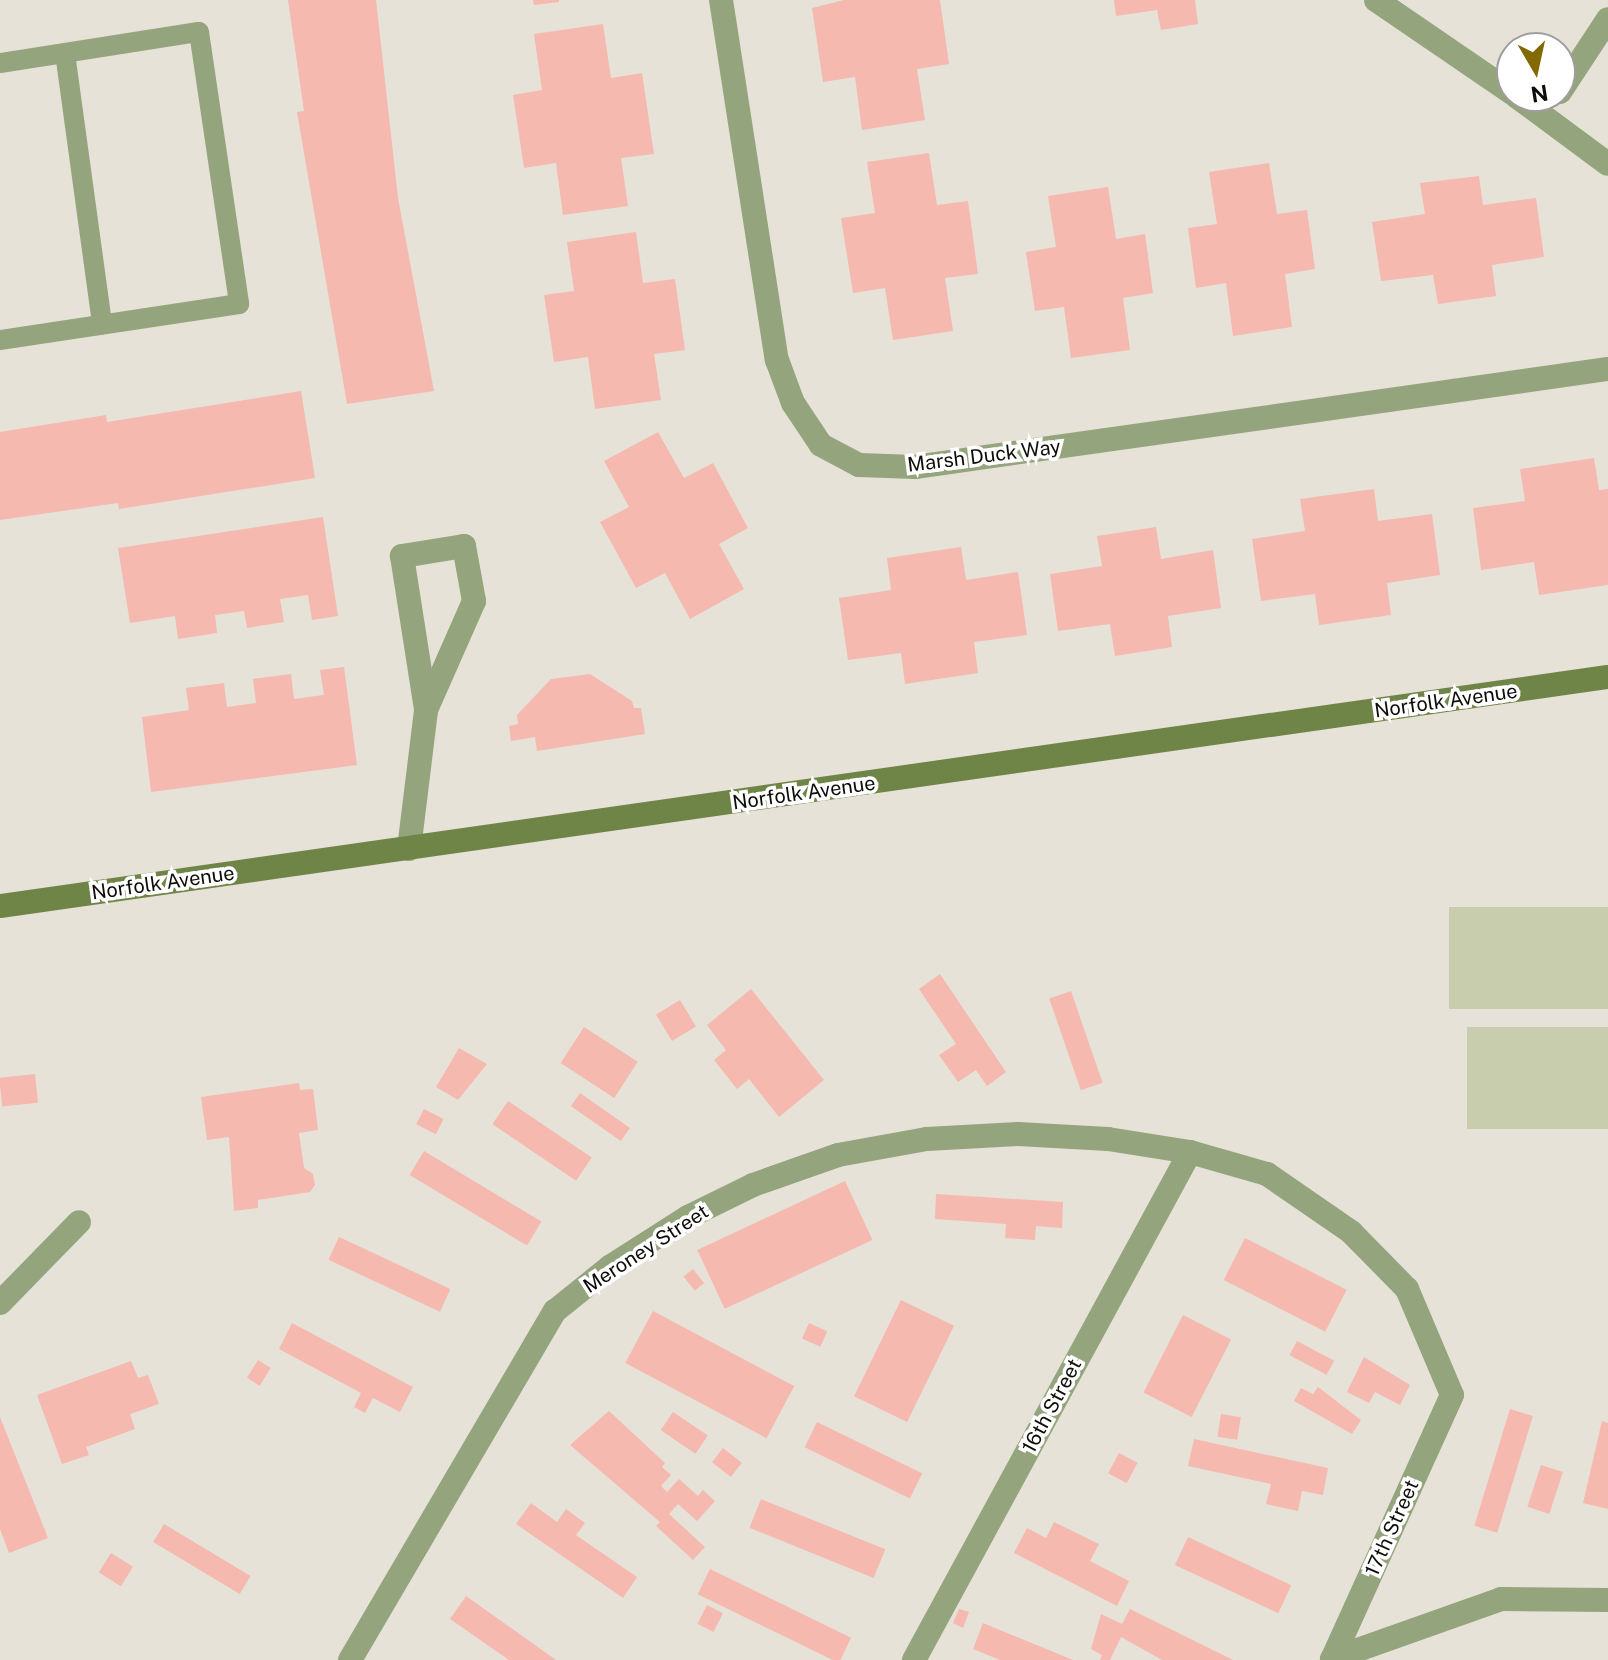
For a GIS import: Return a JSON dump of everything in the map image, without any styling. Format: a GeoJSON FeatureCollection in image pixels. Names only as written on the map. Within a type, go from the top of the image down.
{"type":"FeatureCollection","features":[{"type":"Feature","properties":{"kind":"main road","name":"Norfolk Avenue"},"geometry":{"type":"LineString","coordinates":[[0,906],[1608,677]]}},
{"type":"Feature","properties":{"kind":"street","name":"Marsh Duck Way"},"geometry":{"type":"LineString","coordinates":[[721,0],[777,360],[793,403],[821,445],[859,465],[915,467],[1608,369]]}},
{"type":"Feature","properties":{"kind":"street"},"geometry":{"type":"LineString","coordinates":[[1376,0],[1496,83]]}},
{"type":"Feature","properties":{"kind":"street"},"geometry":{"type":"LineString","coordinates":[[1576,68],[1608,19]]}},
{"type":"Feature","properties":{"kind":"street"},"geometry":{"type":"LineString","coordinates":[[1563,112],[1608,164]]}},
{"type":"Feature","properties":{"kind":"street"},"geometry":{"type":"LineString","coordinates":[[409,849],[426,710],[402,556],[464,546],[474,601],[426,710]]}},
{"type":"Feature","properties":{"kind":"street","name":"Meroney Street"},"geometry":{"type":"LineString","coordinates":[[350,1660],[555,1311],[611,1266],[688,1217],[753,1185],[838,1155],[927,1139],[1018,1134],[1108,1139],[1190,1152],[1267,1174],[1351,1232],[1407,1289],[1452,1395]]}},
{"type":"Feature","properties":{"kind":"street","name":"16th Street"},"geometry":{"type":"LineString","coordinates":[[914,1660],[1190,1152]]}},
{"type":"Feature","properties":{"kind":"street"},"geometry":{"type":"LineString","coordinates":[[0,1303],[79,1222]]}},
{"type":"Feature","properties":{"kind":"street","name":"17th Street"},"geometry":{"type":"LineString","coordinates":[[1332,1659],[1452,1395]]}},
{"type":"Feature","properties":{"kind":"street"},"geometry":{"type":"LineString","coordinates":[[1332,1659],[1501,1599],[1608,1600]]}},
{"type":"Feature","properties":{"kind":"lane"},"geometry":{"type":"LineString","coordinates":[[0,63],[199,32],[239,304],[0,340]]}},
{"type":"Feature","properties":{"kind":"lane"},"geometry":{"type":"LineString","coordinates":[[65,53],[102,324]]}},
{"type":"Feature","properties":{"kind":"green space"},"geometry":{"type":"Polygon","coordinates":[[[1449,907],[1608,907],[1608,1009],[1449,1009],[1449,907]]]}},
{"type":"Feature","properties":{"kind":"green space"},"geometry":{"type":"Polygon","coordinates":[[[1467,1027],[1608,1027],[1608,1129],[1467,1129],[1467,1027]]]}},
{"type":"Feature","properties":{"kind":"building"},"geometry":{"type":"Polygon","coordinates":[[[288,0],[376,0],[398,198],[434,391],[347,404],[297,112],[304,111],[288,0]]]}},
{"type":"Feature","properties":{"kind":"building"},"geometry":{"type":"Polygon","coordinates":[[[533,0],[559,0],[559,2],[534,5],[533,0]]]}},
{"type":"Feature","properties":{"kind":"building"},"geometry":{"type":"Polygon","coordinates":[[[844,0],[940,0],[949,64],[917,69],[925,120],[862,130],[855,77],[823,82],[812,8],[844,0]]]}},
{"type":"Feature","properties":{"kind":"building"},"geometry":{"type":"Polygon","coordinates":[[[1114,0],[1195,0],[1198,24],[1161,30],[1157,10],[1116,16],[1114,0]]]}},
{"type":"Feature","properties":{"kind":"building"},"geometry":{"type":"Polygon","coordinates":[[[603,24],[611,78],[642,73],[654,154],[621,158],[628,206],[563,215],[556,163],[524,168],[513,95],[542,90],[534,34],[603,24]]]}},
{"type":"Feature","properties":{"kind":"building"},"geometry":{"type":"Polygon","coordinates":[[[929,153],[937,205],[968,201],[978,274],[945,278],[953,331],[893,340],[885,288],[853,293],[841,218],[875,213],[867,162],[929,153]]]}},
{"type":"Feature","properties":{"kind":"building"},"geometry":{"type":"Polygon","coordinates":[[[1269,163],[1277,214],[1307,210],[1315,269],[1285,274],[1292,327],[1233,336],[1226,283],[1196,288],[1188,228],[1217,224],[1209,172],[1269,163]]]}},
{"type":"Feature","properties":{"kind":"building"},"geometry":{"type":"Polygon","coordinates":[[[1479,176],[1483,205],[1536,198],[1544,257],[1492,265],[1496,296],[1438,304],[1433,275],[1381,281],[1372,222],[1425,214],[1420,183],[1479,176]]]}},
{"type":"Feature","properties":{"kind":"building"},"geometry":{"type":"Polygon","coordinates":[[[1108,187],[1116,239],[1145,234],[1153,293],[1123,298],[1130,350],[1071,358],[1064,307],[1035,311],[1026,252],[1056,247],[1048,196],[1108,187]]]}},
{"type":"Feature","properties":{"kind":"building"},"geometry":{"type":"Polygon","coordinates":[[[636,232],[643,283],[675,279],[685,350],[654,354],[661,400],[595,409],[588,357],[554,362],[544,295],[574,291],[567,242],[636,232]]]}},
{"type":"Feature","properties":{"kind":"building"},"geometry":{"type":"Polygon","coordinates":[[[301,391],[315,478],[119,509],[118,503],[0,520],[0,432],[106,415],[107,422],[301,391]]]}},
{"type":"Feature","properties":{"kind":"building"},"geometry":{"type":"Polygon","coordinates":[[[658,432],[684,478],[713,463],[748,528],[719,544],[744,589],[690,619],[665,573],[636,588],[600,522],[629,507],[604,461],[658,432]]]}},
{"type":"Feature","properties":{"kind":"building"},"geometry":{"type":"Polygon","coordinates":[[[1594,458],[1599,490],[1608,489],[1608,585],[1539,595],[1534,562],[1481,570],[1473,508],[1525,501],[1520,469],[1594,458]]]}},
{"type":"Feature","properties":{"kind":"building"},"geometry":{"type":"Polygon","coordinates":[[[1374,489],[1378,521],[1432,514],[1440,575],[1387,583],[1391,615],[1319,625],[1315,594],[1261,601],[1252,539],[1305,531],[1300,499],[1374,489]]]}},
{"type":"Feature","properties":{"kind":"building"},"geometry":{"type":"Polygon","coordinates":[[[323,517],[338,616],[312,620],[308,595],[280,599],[284,622],[247,628],[244,611],[215,615],[217,633],[178,639],[175,616],[130,623],[118,548],[323,517]]]}},
{"type":"Feature","properties":{"kind":"building"},"geometry":{"type":"Polygon","coordinates":[[[1156,527],[1161,559],[1213,550],[1221,608],[1168,616],[1172,647],[1115,656],[1110,624],[1058,631],[1050,574],[1102,566],[1097,536],[1156,527]]]}},
{"type":"Feature","properties":{"kind":"building"},"geometry":{"type":"Polygon","coordinates":[[[961,547],[966,580],[1018,572],[1027,635],[974,642],[978,673],[905,684],[901,653],[848,660],[839,598],[891,590],[887,558],[961,547]]]}},
{"type":"Feature","properties":{"kind":"building"},"geometry":{"type":"Polygon","coordinates":[[[344,667],[357,765],[151,792],[142,717],[189,710],[186,688],[224,683],[227,707],[256,703],[253,679],[291,674],[294,699],[324,695],[320,670],[344,667]]]}},
{"type":"Feature","properties":{"kind":"building"},"geometry":{"type":"Polygon","coordinates":[[[590,674],[632,701],[634,708],[641,708],[645,734],[537,751],[535,737],[511,741],[509,726],[518,724],[517,715],[551,679],[590,674]]]}},
{"type":"Feature","properties":{"kind":"building"},"geometry":{"type":"Polygon","coordinates":[[[940,974],[1006,1072],[987,1086],[976,1070],[958,1082],[939,1055],[956,1044],[919,989],[940,974]]]}},
{"type":"Feature","properties":{"kind":"building"},"geometry":{"type":"Polygon","coordinates":[[[751,989],[824,1080],[779,1117],[749,1079],[737,1089],[714,1060],[726,1050],[707,1025],[751,989]]]}},
{"type":"Feature","properties":{"kind":"building"},"geometry":{"type":"Polygon","coordinates":[[[1071,991],[1103,1083],[1081,1090],[1049,998],[1071,991]]]}},
{"type":"Feature","properties":{"kind":"building"},"geometry":{"type":"Polygon","coordinates":[[[680,1000],[696,1027],[672,1041],[656,1014],[680,1000]]]}},
{"type":"Feature","properties":{"kind":"building"},"geometry":{"type":"Polygon","coordinates":[[[584,1027],[638,1062],[614,1098],[561,1063],[584,1027]]]}},
{"type":"Feature","properties":{"kind":"building"},"geometry":{"type":"Polygon","coordinates":[[[459,1048],[487,1064],[458,1100],[436,1087],[459,1048]]]}},
{"type":"Feature","properties":{"kind":"building"},"geometry":{"type":"Polygon","coordinates":[[[35,1074],[38,1103],[2,1107],[0,1078],[35,1074]]]}},
{"type":"Feature","properties":{"kind":"building"},"geometry":{"type":"Polygon","coordinates":[[[299,1083],[300,1090],[313,1089],[318,1130],[299,1133],[304,1168],[313,1174],[315,1185],[310,1192],[258,1200],[258,1208],[234,1211],[229,1137],[207,1140],[201,1097],[299,1083]]]}},
{"type":"Feature","properties":{"kind":"building"},"geometry":{"type":"Polygon","coordinates":[[[580,1093],[630,1128],[621,1141],[571,1106],[580,1093]]]}},
{"type":"Feature","properties":{"kind":"building"},"geometry":{"type":"Polygon","coordinates":[[[508,1101],[592,1157],[576,1181],[492,1124],[508,1101]]]}},
{"type":"Feature","properties":{"kind":"building"},"geometry":{"type":"Polygon","coordinates":[[[424,1109],[444,1119],[436,1134],[416,1124],[424,1109]]]}},
{"type":"Feature","properties":{"kind":"building"},"geometry":{"type":"Polygon","coordinates":[[[424,1151],[541,1222],[527,1246],[410,1175],[424,1151]]]}},
{"type":"Feature","properties":{"kind":"building"},"geometry":{"type":"Polygon","coordinates":[[[845,1181],[872,1240],[725,1309],[697,1250],[845,1181]]]}},
{"type":"Feature","properties":{"kind":"building"},"geometry":{"type":"Polygon","coordinates":[[[936,1194],[1063,1202],[1062,1228],[1036,1226],[1035,1240],[1005,1238],[1006,1224],[935,1219],[936,1194]]]}},
{"type":"Feature","properties":{"kind":"building"},"geometry":{"type":"Polygon","coordinates":[[[339,1237],[450,1289],[440,1312],[328,1260],[339,1237]]]}},
{"type":"Feature","properties":{"kind":"building"},"geometry":{"type":"Polygon","coordinates":[[[1245,1238],[1347,1290],[1325,1332],[1224,1280],[1245,1238]]]}},
{"type":"Feature","properties":{"kind":"building"},"geometry":{"type":"Polygon","coordinates":[[[693,1269],[704,1283],[695,1291],[684,1276],[693,1269]]]}},
{"type":"Feature","properties":{"kind":"building"},"geometry":{"type":"Polygon","coordinates":[[[901,1300],[954,1326],[907,1422],[854,1396],[901,1300]]]}},
{"type":"Feature","properties":{"kind":"building"},"geometry":{"type":"Polygon","coordinates":[[[653,1311],[794,1386],[767,1438],[625,1363],[653,1311]]]}},
{"type":"Feature","properties":{"kind":"building"},"geometry":{"type":"Polygon","coordinates":[[[1183,1315],[1231,1340],[1192,1417],[1144,1393],[1183,1315]]]}},
{"type":"Feature","properties":{"kind":"building"},"geometry":{"type":"Polygon","coordinates":[[[292,1323],[413,1387],[400,1412],[373,1398],[365,1413],[354,1407],[361,1393],[279,1349],[292,1323]]]}},
{"type":"Feature","properties":{"kind":"building"},"geometry":{"type":"Polygon","coordinates":[[[809,1323],[827,1331],[820,1347],[802,1339],[809,1323]]]}},
{"type":"Feature","properties":{"kind":"building"},"geometry":{"type":"Polygon","coordinates":[[[1297,1341],[1334,1361],[1327,1375],[1289,1355],[1297,1341]]]}},
{"type":"Feature","properties":{"kind":"building"},"geometry":{"type":"Polygon","coordinates":[[[1364,1357],[1410,1385],[1400,1405],[1375,1392],[1369,1403],[1347,1392],[1364,1357]]]}},
{"type":"Feature","properties":{"kind":"building"},"geometry":{"type":"Polygon","coordinates":[[[258,1360],[271,1368],[260,1386],[247,1378],[258,1360]]]}},
{"type":"Feature","properties":{"kind":"building"},"geometry":{"type":"Polygon","coordinates":[[[131,1361],[138,1378],[148,1375],[159,1404],[130,1414],[135,1429],[86,1447],[89,1455],[62,1464],[37,1395],[131,1361]]]}},
{"type":"Feature","properties":{"kind":"building"},"geometry":{"type":"Polygon","coordinates":[[[1318,1387],[1361,1420],[1352,1434],[1294,1401],[1301,1388],[1313,1394],[1318,1387]]]}},
{"type":"Feature","properties":{"kind":"building"},"geometry":{"type":"Polygon","coordinates":[[[1510,1409],[1533,1416],[1497,1533],[1474,1526],[1510,1409]]]}},
{"type":"Feature","properties":{"kind":"building"},"geometry":{"type":"Polygon","coordinates":[[[609,1411],[665,1463],[662,1467],[671,1475],[661,1486],[667,1492],[679,1479],[698,1496],[703,1490],[715,1501],[697,1521],[678,1504],[669,1514],[705,1547],[693,1560],[656,1526],[660,1522],[570,1445],[609,1411]]]}},
{"type":"Feature","properties":{"kind":"building"},"geometry":{"type":"Polygon","coordinates":[[[673,1412],[708,1435],[696,1454],[661,1430],[673,1412]]]}},
{"type":"Feature","properties":{"kind":"building"},"geometry":{"type":"Polygon","coordinates":[[[1221,1414],[1241,1417],[1237,1440],[1217,1437],[1221,1414]]]}},
{"type":"Feature","properties":{"kind":"building"},"geometry":{"type":"Polygon","coordinates":[[[0,1417],[48,1538],[9,1553],[0,1529],[0,1417]]]}},
{"type":"Feature","properties":{"kind":"building"},"geometry":{"type":"Polygon","coordinates":[[[1602,1421],[1608,1423],[1608,1509],[1583,1503],[1602,1421]]]}},
{"type":"Feature","properties":{"kind":"building"},"geometry":{"type":"Polygon","coordinates":[[[817,1422],[922,1473],[910,1498],[805,1447],[817,1422]]]}},
{"type":"Feature","properties":{"kind":"building"},"geometry":{"type":"Polygon","coordinates":[[[1194,1439],[1328,1468],[1323,1495],[1302,1491],[1298,1511],[1266,1504],[1271,1484],[1188,1466],[1194,1439]]]}},
{"type":"Feature","properties":{"kind":"building"},"geometry":{"type":"Polygon","coordinates":[[[723,1448],[742,1463],[731,1477],[712,1462],[723,1448]]]}},
{"type":"Feature","properties":{"kind":"building"},"geometry":{"type":"Polygon","coordinates":[[[1119,1453],[1138,1463],[1127,1483],[1108,1473],[1119,1453]]]}},
{"type":"Feature","properties":{"kind":"building"},"geometry":{"type":"Polygon","coordinates":[[[1541,1465],[1563,1472],[1549,1514],[1527,1507],[1541,1465]]]}},
{"type":"Feature","properties":{"kind":"building"},"geometry":{"type":"Polygon","coordinates":[[[761,1499],[885,1549],[874,1578],[749,1528],[761,1499]]]}},
{"type":"Feature","properties":{"kind":"building"},"geometry":{"type":"Polygon","coordinates":[[[531,1503],[557,1522],[566,1509],[585,1523],[576,1535],[637,1577],[623,1598],[516,1524],[531,1503]]]}},
{"type":"Feature","properties":{"kind":"building"},"geometry":{"type":"Polygon","coordinates":[[[1054,1522],[1099,1544],[1090,1561],[1129,1581],[1117,1606],[1014,1553],[1027,1528],[1046,1538],[1054,1522]]]}},
{"type":"Feature","properties":{"kind":"building"},"geometry":{"type":"Polygon","coordinates":[[[164,1524],[251,1576],[240,1594],[153,1542],[164,1524]]]}},
{"type":"Feature","properties":{"kind":"building"},"geometry":{"type":"Polygon","coordinates":[[[1188,1537],[1291,1585],[1278,1613],[1175,1565],[1188,1537]]]}},
{"type":"Feature","properties":{"kind":"building"},"geometry":{"type":"Polygon","coordinates":[[[111,1553],[133,1567],[121,1586],[99,1573],[111,1553]]]}},
{"type":"Feature","properties":{"kind":"building"},"geometry":{"type":"Polygon","coordinates":[[[710,1569],[851,1638],[840,1660],[833,1660],[698,1594],[710,1569]]]}},
{"type":"Feature","properties":{"kind":"building"},"geometry":{"type":"Polygon","coordinates":[[[466,1596],[556,1660],[509,1660],[450,1619],[466,1596]]]}},
{"type":"Feature","properties":{"kind":"building"},"geometry":{"type":"Polygon","coordinates":[[[707,1605],[723,1613],[714,1632],[697,1624],[707,1605]]]}},
{"type":"Feature","properties":{"kind":"building"},"geometry":{"type":"Polygon","coordinates":[[[959,1609],[969,1612],[963,1628],[953,1623],[959,1609]]]}},
{"type":"Feature","properties":{"kind":"building"},"geometry":{"type":"Polygon","coordinates":[[[1130,1609],[1233,1660],[1162,1660],[1121,1637],[1110,1660],[1100,1660],[1102,1655],[1091,1649],[1101,1614],[1122,1624],[1130,1609]]]}},
{"type":"Feature","properties":{"kind":"building"},"geometry":{"type":"Polygon","coordinates":[[[983,1623],[1073,1660],[1000,1660],[973,1649],[983,1623]]]}}]}
